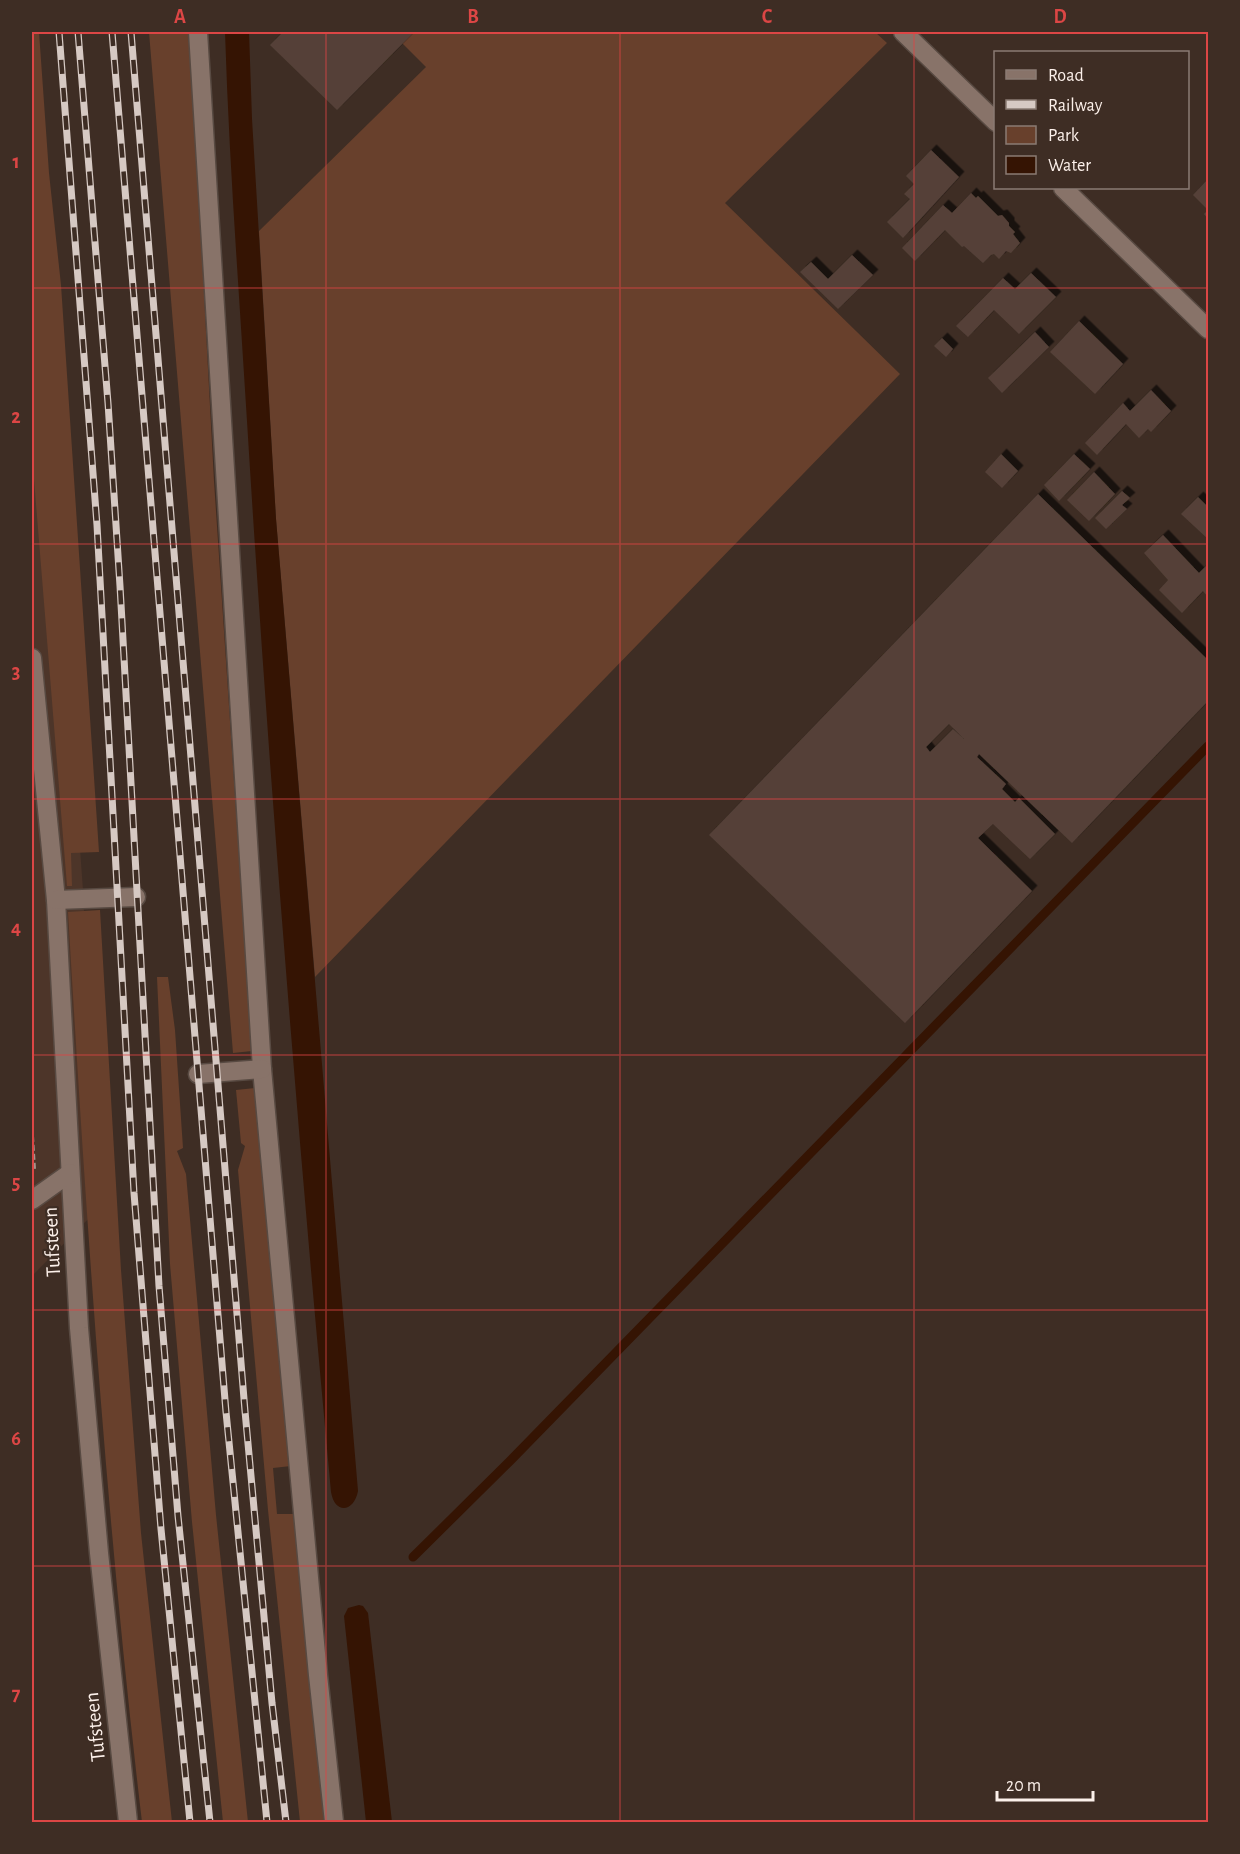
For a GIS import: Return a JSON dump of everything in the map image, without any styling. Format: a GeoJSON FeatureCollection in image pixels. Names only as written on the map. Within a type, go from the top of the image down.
{"type":"FeatureCollection","features":[{"type":"Feature","properties":{"kind":"street"},"geometry":{"type":"LineString","coordinates":[[198,32],[262,1069],[318,1675],[334,1822]]}},
{"type":"Feature","properties":{"kind":"street"},"geometry":{"type":"LineString","coordinates":[[903,32],[994,120]]}},
{"type":"Feature","properties":{"kind":"street"},"geometry":{"type":"LineString","coordinates":[[1064,189],[1209,329]]}},
{"type":"Feature","properties":{"kind":"street","name":"Tufsteen"},"geometry":{"type":"LineString","coordinates":[[32,658],[56,900],[81,1352],[98,1541],[128,1822]]}},
{"type":"Feature","properties":{"kind":"street"},"geometry":{"type":"LineString","coordinates":[[56,900],[136,897]]}},
{"type":"Feature","properties":{"kind":"street"},"geometry":{"type":"LineString","coordinates":[[198,1074],[262,1069]]}},
{"type":"Feature","properties":{"kind":"street"},"geometry":{"type":"LineString","coordinates":[[32,1200],[70,1173]]}},
{"type":"Feature","properties":{"kind":"shaded area"},"geometry":{"type":"Polygon","coordinates":[[[32,97],[45,359],[83,890],[98,1209],[32,1276],[32,97]]]}},
{"type":"Feature","properties":{"kind":"green space"},"geometry":{"type":"Polygon","coordinates":[[[32,32],[39,32],[49,173],[61,285],[99,852],[71,853],[72,886],[67,886],[33,467],[32,32]]]}},
{"type":"Feature","properties":{"kind":"green space"},"geometry":{"type":"Polygon","coordinates":[[[149,32],[190,32],[214,481],[252,1051],[233,1053],[149,32]]]}},
{"type":"Feature","properties":{"kind":"green space"},"geometry":{"type":"Polygon","coordinates":[[[412,32],[875,32],[887,43],[725,203],[900,374],[315,977],[276,519],[259,231],[426,67],[401,42],[412,32]]]}},
{"type":"Feature","properties":{"kind":"green space"},"geometry":{"type":"Polygon","coordinates":[[[100,910],[121,1270],[141,1533],[172,1822],[142,1822],[129,1709],[98,1368],[68,912],[100,910]]]}},
{"type":"Feature","properties":{"kind":"green space"},"geometry":{"type":"Polygon","coordinates":[[[157,977],[168,977],[175,1030],[183,1148],[177,1151],[186,1174],[216,1515],[248,1822],[223,1822],[192,1522],[170,1264],[157,977]]]}},
{"type":"Feature","properties":{"kind":"green space"},"geometry":{"type":"Polygon","coordinates":[[[255,1088],[291,1466],[273,1468],[277,1514],[296,1514],[326,1822],[300,1822],[268,1510],[238,1170],[245,1146],[241,1143],[236,1090],[255,1088]]]}},
{"type":"Feature","properties":{"kind":"water"},"geometry":{"type":"Polygon","coordinates":[[[225,32],[249,32],[252,119],[276,519],[358,1491],[353,1503],[344,1508],[336,1504],[331,1492],[285,957],[256,555],[225,32]]]}},
{"type":"Feature","properties":{"kind":"water"},"geometry":{"type":"Polygon","coordinates":[[[363,1606],[368,1613],[392,1822],[366,1822],[344,1616],[348,1608],[363,1606]]]}},
{"type":"Feature","properties":{"kind":"building"},"geometry":{"type":"Polygon","coordinates":[[[283,32],[414,32],[337,110],[270,45],[283,32]]]}},
{"type":"Feature","properties":{"kind":"building"},"geometry":{"type":"Polygon","coordinates":[[[931,150],[959,177],[903,238],[887,222],[910,199],[904,194],[914,184],[906,176],[931,150]]]}},
{"type":"Feature","properties":{"kind":"building"},"geometry":{"type":"Polygon","coordinates":[[[1208,179],[1208,210],[1193,195],[1208,179]]]}},
{"type":"Feature","properties":{"kind":"building"},"geometry":{"type":"Polygon","coordinates":[[[971,193],[976,198],[978,196],[998,216],[1002,215],[1015,232],[1013,234],[1020,243],[1011,253],[1006,251],[999,259],[994,254],[991,255],[983,263],[945,230],[915,261],[902,248],[943,205],[952,213],[971,193]]]}},
{"type":"Feature","properties":{"kind":"building"},"geometry":{"type":"Polygon","coordinates":[[[852,255],[873,275],[838,309],[800,272],[811,262],[828,279],[852,255]]]}},
{"type":"Feature","properties":{"kind":"building"},"geometry":{"type":"Polygon","coordinates":[[[1031,273],[1056,297],[1019,334],[994,310],[968,337],[956,326],[1003,278],[1015,289],[1031,273]]]}},
{"type":"Feature","properties":{"kind":"building"},"geometry":{"type":"Polygon","coordinates":[[[1079,321],[1123,364],[1095,394],[1050,352],[1079,321]]]}},
{"type":"Feature","properties":{"kind":"building"},"geometry":{"type":"Polygon","coordinates":[[[1035,332],[1049,347],[1002,393],[988,378],[1035,332]]]}},
{"type":"Feature","properties":{"kind":"building"},"geometry":{"type":"Polygon","coordinates":[[[942,338],[953,349],[946,357],[934,346],[942,338]]]}},
{"type":"Feature","properties":{"kind":"building"},"geometry":{"type":"Polygon","coordinates":[[[1151,390],[1171,411],[1151,432],[1148,429],[1139,438],[1126,424],[1097,455],[1085,443],[1123,403],[1130,411],[1151,390]]]}},
{"type":"Feature","properties":{"kind":"building"},"geometry":{"type":"Polygon","coordinates":[[[1001,454],[1018,471],[1002,488],[985,472],[1001,454]]]}},
{"type":"Feature","properties":{"kind":"building"},"geometry":{"type":"Polygon","coordinates":[[[1074,454],[1090,469],[1059,501],[1044,485],[1074,454]]]}},
{"type":"Feature","properties":{"kind":"building"},"geometry":{"type":"Polygon","coordinates":[[[1094,472],[1115,494],[1089,521],[1067,500],[1094,472]]]}},
{"type":"Feature","properties":{"kind":"building"},"geometry":{"type":"Polygon","coordinates":[[[1122,491],[1130,498],[1122,505],[1127,509],[1106,529],[1095,518],[1122,491]]]}},
{"type":"Feature","properties":{"kind":"building"},"geometry":{"type":"Polygon","coordinates":[[[1038,494],[1208,660],[1208,701],[1072,843],[979,754],[977,757],[1006,784],[1002,789],[1015,802],[1019,798],[1055,834],[1030,859],[993,824],[978,838],[1032,891],[905,1023],[709,835],[1038,494]],[[949,724],[926,747],[930,752],[953,729],[964,739],[949,724]]]}},
{"type":"Feature","properties":{"kind":"building"},"geometry":{"type":"Polygon","coordinates":[[[1198,497],[1208,507],[1208,539],[1181,514],[1198,497]]]}},
{"type":"Feature","properties":{"kind":"building"},"geometry":{"type":"Polygon","coordinates":[[[1163,535],[1199,573],[1208,566],[1208,597],[1203,591],[1182,613],[1159,590],[1168,580],[1144,553],[1163,535]]]}},
{"type":"Feature","properties":{"kind":"waterway"},"geometry":{"type":"LineString","coordinates":[[413,1557],[510,1461],[1208,746]]}},
{"type":"Feature","properties":{"kind":"railway"},"geometry":{"type":"LineString","coordinates":[[59,32],[97,525],[134,1193],[161,1529],[190,1822]]}},
{"type":"Feature","properties":{"kind":"railway"},"geometry":{"type":"LineString","coordinates":[[78,32],[108,403],[120,586],[159,1286],[178,1516],[210,1822]]}},
{"type":"Feature","properties":{"kind":"railway"},"geometry":{"type":"LineString","coordinates":[[112,32],[226,1412],[267,1822]]}},
{"type":"Feature","properties":{"kind":"railway"},"geometry":{"type":"LineString","coordinates":[[131,32],[245,1411],[272,1703],[286,1822]]}}]}
